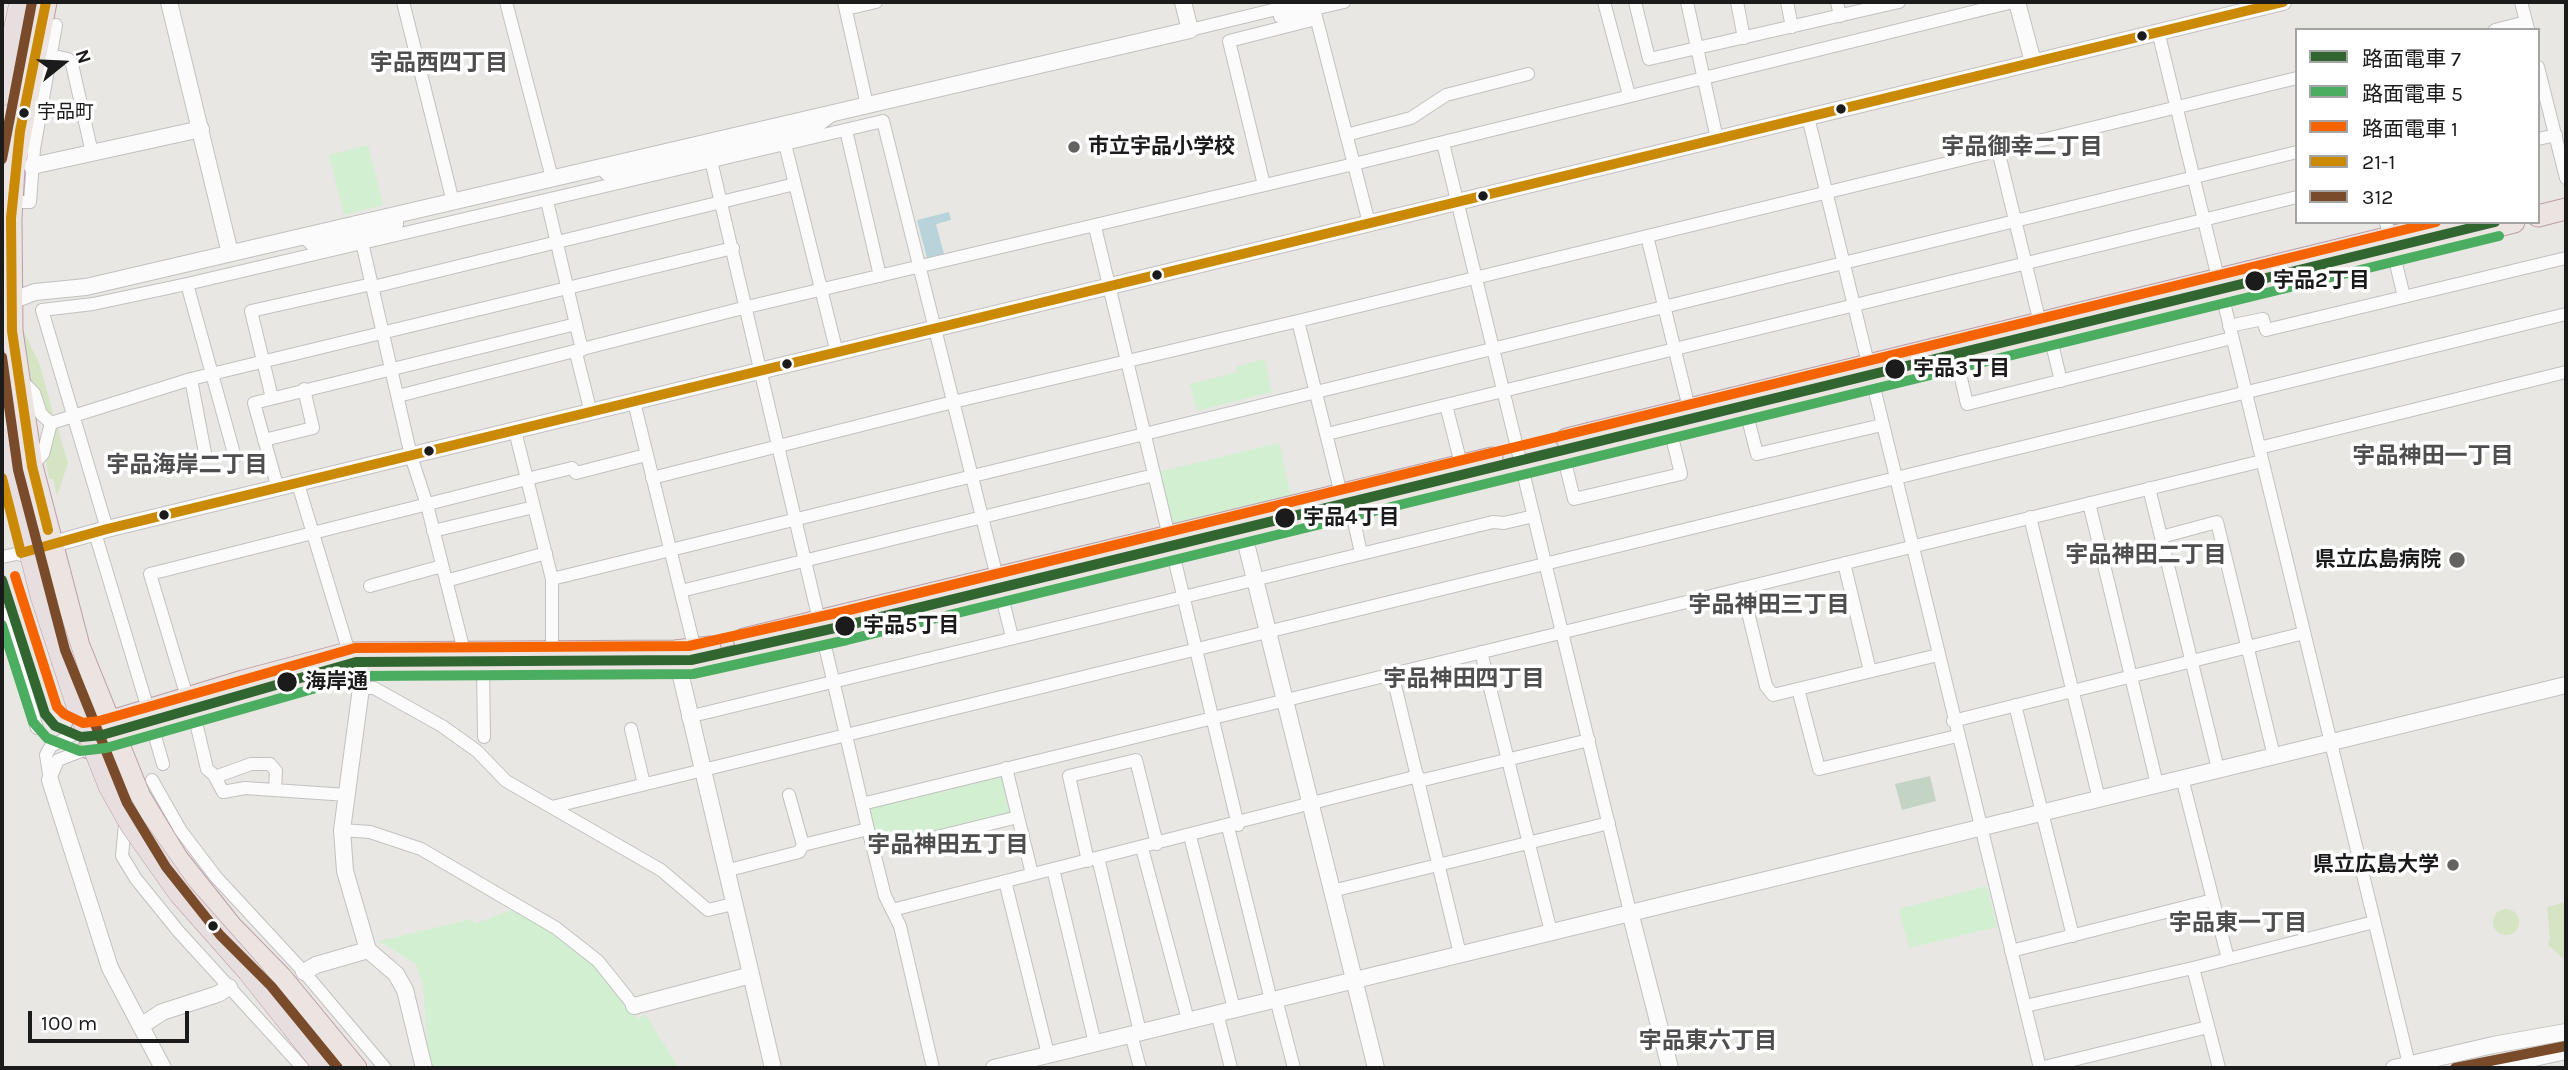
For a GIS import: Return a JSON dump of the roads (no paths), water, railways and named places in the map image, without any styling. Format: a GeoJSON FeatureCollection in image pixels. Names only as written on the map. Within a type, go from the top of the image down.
{"type":"FeatureCollection","features":[{"type":"Feature","properties":{"kind":"highway"},"geometry":{"type":"LineString","coordinates":[[2,49],[11,2]]}},
{"type":"Feature","properties":{"kind":"highway"},"geometry":{"type":"LineString","coordinates":[[2,94],[21,2]]}},
{"type":"Feature","properties":{"kind":"highway"},"geometry":{"type":"LineString","coordinates":[[46,2],[43,55],[20,131],[21,202],[7,302],[32,466],[79,646],[140,797],[177,858],[231,926],[350,1059]]}},
{"type":"Feature","properties":{"kind":"highway"},"geometry":{"type":"LineString","coordinates":[[2540,202],[2566,195]]}},
{"type":"Feature","properties":{"kind":"highway"},"geometry":{"type":"LineString","coordinates":[[2540,216],[2566,209]]}},
{"type":"Feature","properties":{"kind":"highway"},"geometry":{"type":"LineString","coordinates":[[85,739],[190,706],[355,670],[464,651],[552,658],[683,656],[820,628],[1519,458],[1689,408],[1870,372],[2220,287],[2389,237],[2444,224]]}},
{"type":"Feature","properties":{"kind":"highway"},"geometry":{"type":"LineString","coordinates":[[2389,237],[2497,224]]}},
{"type":"Feature","properties":{"kind":"highway"},"geometry":{"type":"LineString","coordinates":[[1346,501],[1461,464],[1563,454],[1746,411],[1870,372],[1956,361],[2045,330]]}},
{"type":"Feature","properties":{"kind":"highway"},"geometry":{"type":"LineString","coordinates":[[2,440],[42,596],[77,704],[110,786],[131,825],[180,893],[249,971],[312,1064]]}},
{"type":"Feature","properties":{"kind":"highway"},"geometry":{"type":"LineString","coordinates":[[2,478],[12,555],[85,739],[125,824],[161,879],[312,1064]]}},
{"type":"Feature","properties":{"kind":"highway"},"geometry":{"type":"LineString","coordinates":[[355,670],[483,666],[552,658]]}},
{"type":"Feature","properties":{"kind":"street"},"geometry":{"type":"LineString","coordinates":[[169,2],[230,253]]}},
{"type":"Feature","properties":{"kind":"street"},"geometry":{"type":"LineString","coordinates":[[403,2],[453,202]]}},
{"type":"Feature","properties":{"kind":"street"},"geometry":{"type":"LineString","coordinates":[[506,2],[552,178]]}},
{"type":"Feature","properties":{"kind":"street"},"geometry":{"type":"LineString","coordinates":[[867,105],[845,5],[876,2]]}},
{"type":"Feature","properties":{"kind":"street"},"geometry":{"type":"LineString","coordinates":[[1182,2],[1189,30]]}},
{"type":"Feature","properties":{"kind":"street"},"geometry":{"type":"LineString","coordinates":[[1264,186],[1229,41],[1312,10],[1345,2]]}},
{"type":"Feature","properties":{"kind":"street"},"geometry":{"type":"LineString","coordinates":[[1604,2],[1629,95]]}},
{"type":"Feature","properties":{"kind":"street"},"geometry":{"type":"LineString","coordinates":[[1635,2],[1649,58],[1899,2]]}},
{"type":"Feature","properties":{"kind":"street"},"geometry":{"type":"LineString","coordinates":[[1687,2],[1717,139]]}},
{"type":"Feature","properties":{"kind":"street"},"geometry":{"type":"LineString","coordinates":[[1737,2],[1744,38]]}},
{"type":"Feature","properties":{"kind":"street"},"geometry":{"type":"LineString","coordinates":[[1787,2],[1792,27]]}},
{"type":"Feature","properties":{"kind":"street"},"geometry":{"type":"LineString","coordinates":[[1837,2],[1840,16]]}},
{"type":"Feature","properties":{"kind":"street"},"geometry":{"type":"LineString","coordinates":[[398,396],[747,307],[1094,227],[1443,143],[1702,76],[2015,2],[2033,62]]}},
{"type":"Feature","properties":{"kind":"street"},"geometry":{"type":"LineString","coordinates":[[12,555],[1369,222],[2283,2]]}},
{"type":"Feature","properties":{"kind":"street"},"geometry":{"type":"LineString","coordinates":[[2521,2],[2527,26]]}},
{"type":"Feature","properties":{"kind":"street"},"geometry":{"type":"LineString","coordinates":[[7,302],[35,292],[86,287],[1261,13],[1312,10]]}},
{"type":"Feature","properties":{"kind":"street"},"geometry":{"type":"LineString","coordinates":[[1312,10],[1369,222]]}},
{"type":"Feature","properties":{"kind":"street"},"geometry":{"type":"LineString","coordinates":[[21,202],[32,166],[46,75],[43,55],[56,25]]}},
{"type":"Feature","properties":{"kind":"street"},"geometry":{"type":"LineString","coordinates":[[2158,31],[2374,922],[2405,1067],[2566,1032]]}},
{"type":"Feature","properties":{"kind":"street"},"geometry":{"type":"LineString","coordinates":[[43,55],[68,59],[72,64],[92,153]]}},
{"type":"Feature","properties":{"kind":"street"},"geometry":{"type":"LineString","coordinates":[[1346,135],[1411,118],[1446,94],[1528,74]]}},
{"type":"Feature","properties":{"kind":"street"},"geometry":{"type":"LineString","coordinates":[[652,478],[953,402],[1298,321],[2295,78]]}},
{"type":"Feature","properties":{"kind":"street"},"geometry":{"type":"LineString","coordinates":[[2542,93],[2566,178]]}},
{"type":"Feature","properties":{"kind":"street"},"geometry":{"type":"LineString","coordinates":[[163,764],[101,531],[74,416],[42,310],[93,304],[187,284],[362,240],[547,201],[820,125],[836,112]]}},
{"type":"Feature","properties":{"kind":"street"},"geometry":{"type":"LineString","coordinates":[[1808,117],[1953,721],[2040,1068],[2208,1027]]}},
{"type":"Feature","properties":{"kind":"street"},"geometry":{"type":"LineString","coordinates":[[590,169],[601,175],[786,144],[883,121],[1012,638]]}},
{"type":"Feature","properties":{"kind":"street"},"geometry":{"type":"LineString","coordinates":[[32,166],[201,129]]}},
{"type":"Feature","properties":{"kind":"street"},"geometry":{"type":"LineString","coordinates":[[846,130],[880,276]]}},
{"type":"Feature","properties":{"kind":"street"},"geometry":{"type":"LineString","coordinates":[[2540,139],[2556,135]]}},
{"type":"Feature","properties":{"kind":"street"},"geometry":{"type":"LineString","coordinates":[[1443,143],[1670,1068]]}},
{"type":"Feature","properties":{"kind":"street"},"geometry":{"type":"LineString","coordinates":[[786,144],[837,353]]}},
{"type":"Feature","properties":{"kind":"street"},"geometry":{"type":"LineString","coordinates":[[1998,149],[2026,263],[2061,381]]}},
{"type":"Feature","properties":{"kind":"street"},"geometry":{"type":"LineString","coordinates":[[552,579],[1315,390],[1844,264],[2295,152]]}},
{"type":"Feature","properties":{"kind":"street"},"geometry":{"type":"LineString","coordinates":[[710,157],[867,829],[892,910],[900,926],[933,1068]]}},
{"type":"Feature","properties":{"kind":"street"},"geometry":{"type":"LineString","coordinates":[[272,398],[251,311],[373,285],[795,184]]}},
{"type":"Feature","properties":{"kind":"street"},"geometry":{"type":"LineString","coordinates":[[1327,433],[2295,197]]}},
{"type":"Feature","properties":{"kind":"street"},"geometry":{"type":"LineString","coordinates":[[547,201],[576,324],[591,413]]}},
{"type":"Feature","properties":{"kind":"street"},"geometry":{"type":"LineString","coordinates":[[303,236],[312,245],[362,240],[397,224],[397,215]]}},
{"type":"Feature","properties":{"kind":"street"},"geometry":{"type":"LineString","coordinates":[[1094,227],[1212,716],[1233,826],[1274,1000],[1294,1068]]}},
{"type":"Feature","properties":{"kind":"street"},"geometry":{"type":"LineString","coordinates":[[1647,236],[1689,408]]}},
{"type":"Feature","properties":{"kind":"street"},"geometry":{"type":"LineString","coordinates":[[2389,237],[2404,297]]}},
{"type":"Feature","properties":{"kind":"street"},"geometry":{"type":"LineString","coordinates":[[362,240],[411,456],[427,505],[464,651]]}},
{"type":"Feature","properties":{"kind":"street"},"geometry":{"type":"LineString","coordinates":[[51,423],[191,379],[733,248]]}},
{"type":"Feature","properties":{"kind":"street"},"geometry":{"type":"LineString","coordinates":[[1956,361],[1967,404],[2061,381],[2230,332],[2263,319],[2266,330],[2566,258]]}},
{"type":"Feature","properties":{"kind":"street"},"geometry":{"type":"LineString","coordinates":[[187,284],[235,457]]}},
{"type":"Feature","properties":{"kind":"street"},"geometry":{"type":"LineString","coordinates":[[552,807],[2566,314]]}},
{"type":"Feature","properties":{"kind":"street"},"geometry":{"type":"LineString","coordinates":[[1298,321],[1361,554]]}},
{"type":"Feature","properties":{"kind":"street"},"geometry":{"type":"LineString","coordinates":[[278,489],[254,403],[576,324]]}},
{"type":"Feature","properties":{"kind":"street"},"geometry":{"type":"LineString","coordinates":[[862,804],[2149,488],[2260,454],[2566,372]]}},
{"type":"Feature","properties":{"kind":"street"},"geometry":{"type":"LineString","coordinates":[[18,376],[34,393],[41,414],[51,423]]}},
{"type":"Feature","properties":{"kind":"street"},"geometry":{"type":"LineString","coordinates":[[191,379],[205,453]]}},
{"type":"Feature","properties":{"kind":"street"},"geometry":{"type":"LineString","coordinates":[[264,440],[313,428],[304,390]]}},
{"type":"Feature","properties":{"kind":"street"},"geometry":{"type":"LineString","coordinates":[[634,402],[681,591],[688,717],[773,1068]]}},
{"type":"Feature","properties":{"kind":"street"},"geometry":{"type":"LineString","coordinates":[[1446,405],[1461,464]]}},
{"type":"Feature","properties":{"kind":"street"},"geometry":{"type":"LineString","coordinates":[[1746,411],[1757,454],[1882,425]]}},
{"type":"Feature","properties":{"kind":"street"},"geometry":{"type":"LineString","coordinates":[[32,466],[43,454],[51,423]]}},
{"type":"Feature","properties":{"kind":"street"},"geometry":{"type":"LineString","coordinates":[[1563,454],[1574,499],[1681,474],[1670,429]]}},
{"type":"Feature","properties":{"kind":"street"},"geometry":{"type":"LineString","coordinates":[[515,431],[552,579],[552,658]]}},
{"type":"Feature","properties":{"kind":"street"},"geometry":{"type":"LineString","coordinates":[[347,795],[245,788],[223,792],[207,769],[150,573],[572,468],[576,472],[646,455]]}},
{"type":"Feature","properties":{"kind":"street"},"geometry":{"type":"LineString","coordinates":[[681,591],[1154,475]]}},
{"type":"Feature","properties":{"kind":"street"},"geometry":{"type":"LineString","coordinates":[[298,484],[355,670],[347,795],[342,830],[345,871],[368,950],[390,968],[402,984],[424,1068]]}},
{"type":"Feature","properties":{"kind":"street"},"geometry":{"type":"LineString","coordinates":[[2149,488],[2218,769]]}},
{"type":"Feature","properties":{"kind":"street"},"geometry":{"type":"LineString","coordinates":[[2089,503],[2157,784]]}},
{"type":"Feature","properties":{"kind":"street"},"geometry":{"type":"LineString","coordinates":[[433,531],[534,507]]}},
{"type":"Feature","properties":{"kind":"street"},"geometry":{"type":"LineString","coordinates":[[688,717],[1493,522],[1504,523],[1534,516]]}},
{"type":"Feature","properties":{"kind":"street"},"geometry":{"type":"LineString","coordinates":[[2030,517],[2099,799]]}},
{"type":"Feature","properties":{"kind":"street"},"geometry":{"type":"LineString","coordinates":[[2161,537],[2217,522],[2274,756]]}},
{"type":"Feature","properties":{"kind":"street"},"geometry":{"type":"LineString","coordinates":[[1242,526],[1376,1068]]}},
{"type":"Feature","properties":{"kind":"street"},"geometry":{"type":"LineString","coordinates":[[446,581],[546,553]]}},
{"type":"Feature","properties":{"kind":"street"},"geometry":{"type":"LineString","coordinates":[[1844,563],[1870,671]]}},
{"type":"Feature","properties":{"kind":"street"},"geometry":{"type":"LineString","coordinates":[[370,586],[442,566]]}},
{"type":"Feature","properties":{"kind":"street"},"geometry":{"type":"LineString","coordinates":[[1742,588],[1766,687],[1773,695],[1938,655]]}},
{"type":"Feature","properties":{"kind":"street"},"geometry":{"type":"LineString","coordinates":[[2,613],[37,728]]}},
{"type":"Feature","properties":{"kind":"street"},"geometry":{"type":"LineString","coordinates":[[1953,721],[2304,633]]}},
{"type":"Feature","properties":{"kind":"street"},"geometry":{"type":"LineString","coordinates":[[1481,652],[1551,932]]}},
{"type":"Feature","properties":{"kind":"street"},"geometry":{"type":"LineString","coordinates":[[483,666],[484,737]]}},
{"type":"Feature","properties":{"kind":"street"},"geometry":{"type":"LineString","coordinates":[[355,670],[374,688],[442,726],[477,751],[506,780],[662,870],[708,910],[733,904]]}},
{"type":"Feature","properties":{"kind":"street"},"geometry":{"type":"LineString","coordinates":[[1392,673],[1460,954]]}},
{"type":"Feature","properties":{"kind":"street"},"geometry":{"type":"LineString","coordinates":[[993,1068],[1047,1059],[1095,1043],[1188,1020],[2566,685]]}},
{"type":"Feature","properties":{"kind":"street"},"geometry":{"type":"LineString","coordinates":[[1798,689],[1819,769],[1957,736]]}},
{"type":"Feature","properties":{"kind":"street"},"geometry":{"type":"LineString","coordinates":[[2015,705],[2073,936]]}},
{"type":"Feature","properties":{"kind":"street"},"geometry":{"type":"LineString","coordinates":[[632,729],[644,784]]}},
{"type":"Feature","properties":{"kind":"street"},"geometry":{"type":"LineString","coordinates":[[50,780],[58,760],[85,739]]}},
{"type":"Feature","properties":{"kind":"street"},"geometry":{"type":"LineString","coordinates":[[85,739],[51,746],[46,755],[50,780],[110,968],[163,1068]]}},
{"type":"Feature","properties":{"kind":"street"},"geometry":{"type":"LineString","coordinates":[[892,910],[1233,826],[1310,804],[1589,740]]}},
{"type":"Feature","properties":{"kind":"street"},"geometry":{"type":"LineString","coordinates":[[1140,1068],[1136,1033],[1069,776],[1136,760],[1157,844]]}},
{"type":"Feature","properties":{"kind":"street"},"geometry":{"type":"LineString","coordinates":[[215,777],[251,764],[270,764],[276,771],[275,789]]}},
{"type":"Feature","properties":{"kind":"street"},"geometry":{"type":"LineString","coordinates":[[1006,768],[1032,874]]}},
{"type":"Feature","properties":{"kind":"street"},"geometry":{"type":"LineString","coordinates":[[2182,778],[2228,959]]}},
{"type":"Feature","properties":{"kind":"street"},"geometry":{"type":"LineString","coordinates":[[152,780],[181,831],[216,877],[304,972],[385,1068]]}},
{"type":"Feature","properties":{"kind":"street"},"geometry":{"type":"LineString","coordinates":[[725,871],[799,852],[803,845],[789,794]]}},
{"type":"Feature","properties":{"kind":"street"},"geometry":{"type":"LineString","coordinates":[[908,844],[1018,817]]}},
{"type":"Feature","properties":{"kind":"street"},"geometry":{"type":"LineString","coordinates":[[1332,891],[1609,822]]}},
{"type":"Feature","properties":{"kind":"street"},"geometry":{"type":"LineString","coordinates":[[125,824],[122,856],[136,879],[229,987],[312,1064]]}},
{"type":"Feature","properties":{"kind":"street"},"geometry":{"type":"LineString","coordinates":[[158,827],[181,831]]}},
{"type":"Feature","properties":{"kind":"street"},"geometry":{"type":"LineString","coordinates":[[803,845],[867,829]]}},
{"type":"Feature","properties":{"kind":"street"},"geometry":{"type":"LineString","coordinates":[[342,830],[369,832],[421,849],[556,928],[598,961],[634,1006],[751,975]]}},
{"type":"Feature","properties":{"kind":"street"},"geometry":{"type":"LineString","coordinates":[[1189,836],[1234,1009]]}},
{"type":"Feature","properties":{"kind":"street"},"geometry":{"type":"LineString","coordinates":[[1142,848],[1188,1020]]}},
{"type":"Feature","properties":{"kind":"street"},"geometry":{"type":"LineString","coordinates":[[1053,869],[1095,1043]]}},
{"type":"Feature","properties":{"kind":"street"},"geometry":{"type":"LineString","coordinates":[[1005,881],[1047,1059]]}},
{"type":"Feature","properties":{"kind":"street"},"geometry":{"type":"LineString","coordinates":[[2011,951],[2213,900]]}},
{"type":"Feature","properties":{"kind":"street"},"geometry":{"type":"LineString","coordinates":[[2025,1006],[2193,968],[2374,922]]}},
{"type":"Feature","properties":{"kind":"street"},"geometry":{"type":"LineString","coordinates":[[304,972],[316,965],[368,950]]}},
{"type":"Feature","properties":{"kind":"street"},"geometry":{"type":"LineString","coordinates":[[2193,968],[2219,1068]]}},
{"type":"Feature","properties":{"kind":"street"},"geometry":{"type":"LineString","coordinates":[[141,1026],[163,1012],[218,994],[229,987]]}},
{"type":"Feature","properties":{"kind":"street"},"geometry":{"type":"LineString","coordinates":[[338,1011],[350,1059]]}},
{"type":"Feature","properties":{"kind":"street"},"geometry":{"type":"LineString","coordinates":[[1217,1013],[1231,1068]]}},
{"type":"Feature","properties":{"kind":"street"},"geometry":{"type":"LineString","coordinates":[[2488,1068],[2566,1051]]}},
{"type":"Feature","properties":{"kind":"water"},"geometry":{"type":"Polygon","coordinates":[[[949,212],[951,220],[936,224],[944,254],[927,258],[917,220],[949,212]]]}},
{"type":"Feature","properties":{"kind":"tram line","name":"1"},"geometry":{"type":"LineString","coordinates":[[15,576],[57,707],[64,714],[83,723],[99,721],[355,648],[689,646],[841,612],[2428,224]]}},
{"type":"Feature","properties":{"kind":"tram line","name":"7"},"geometry":{"type":"LineString","coordinates":[[2,580],[45,714],[55,726],[81,737],[102,735],[356,662],[691,660],[844,626],[2487,224]]}},
{"type":"Feature","properties":{"kind":"tram line","name":"5"},"geometry":{"type":"LineString","coordinates":[[2,625],[33,722],[47,738],[80,751],[106,748],[358,676],[693,674],[847,640],[2499,236]]}},
{"type":"Feature","properties":{"kind":"place","name":"宇品町"},"geometry":{"type":"Point","coordinates":[24,113]}},
{"type":"Feature","properties":{"kind":"place","name":"市立宇品小学校"},"geometry":{"type":"Point","coordinates":[1074,147]}},
{"type":"Feature","properties":{"kind":"place","name":"宇品2丁目"},"geometry":{"type":"Point","coordinates":[2255,281]}},
{"type":"Feature","properties":{"kind":"place","name":"宇品3丁目"},"geometry":{"type":"Point","coordinates":[1895,369]}},
{"type":"Feature","properties":{"kind":"place","name":"宇品4丁目"},"geometry":{"type":"Point","coordinates":[1285,518]}},
{"type":"Feature","properties":{"kind":"place","name":"県立広島病院"},"geometry":{"type":"Point","coordinates":[2457,560]}},
{"type":"Feature","properties":{"kind":"place","name":"宇品5丁目"},"geometry":{"type":"Point","coordinates":[845,626]}},
{"type":"Feature","properties":{"kind":"place","name":"海岸通"},"geometry":{"type":"Point","coordinates":[287,682]}},
{"type":"Feature","properties":{"kind":"place","name":"県立広島大学"},"geometry":{"type":"Point","coordinates":[2453,865]}},
{"type":"Feature","properties":{"kind":"district","name":"宇品西四丁目"},"geometry":{"type":"Point","coordinates":[439,63]}},
{"type":"Feature","properties":{"kind":"district","name":"宇品御幸二丁目"},"geometry":{"type":"Point","coordinates":[2022,147]}},
{"type":"Feature","properties":{"kind":"district","name":"宇品神田一丁目"},"geometry":{"type":"Point","coordinates":[2433,456]}},
{"type":"Feature","properties":{"kind":"district","name":"宇品海岸二丁目"},"geometry":{"type":"Point","coordinates":[187,465]}},
{"type":"Feature","properties":{"kind":"district","name":"宇品神田二丁目"},"geometry":{"type":"Point","coordinates":[2146,555]}},
{"type":"Feature","properties":{"kind":"district","name":"宇品神田三丁目"},"geometry":{"type":"Point","coordinates":[1769,605]}},
{"type":"Feature","properties":{"kind":"district","name":"宇品神田四丁目"},"geometry":{"type":"Point","coordinates":[1464,679]}},
{"type":"Feature","properties":{"kind":"district","name":"宇品神田五丁目"},"geometry":{"type":"Point","coordinates":[948,845]}},
{"type":"Feature","properties":{"kind":"district","name":"宇品東一丁目"},"geometry":{"type":"Point","coordinates":[2238,923]}},
{"type":"Feature","properties":{"kind":"district","name":"宇品東六丁目"},"geometry":{"type":"Point","coordinates":[1708,1041]}}]}
